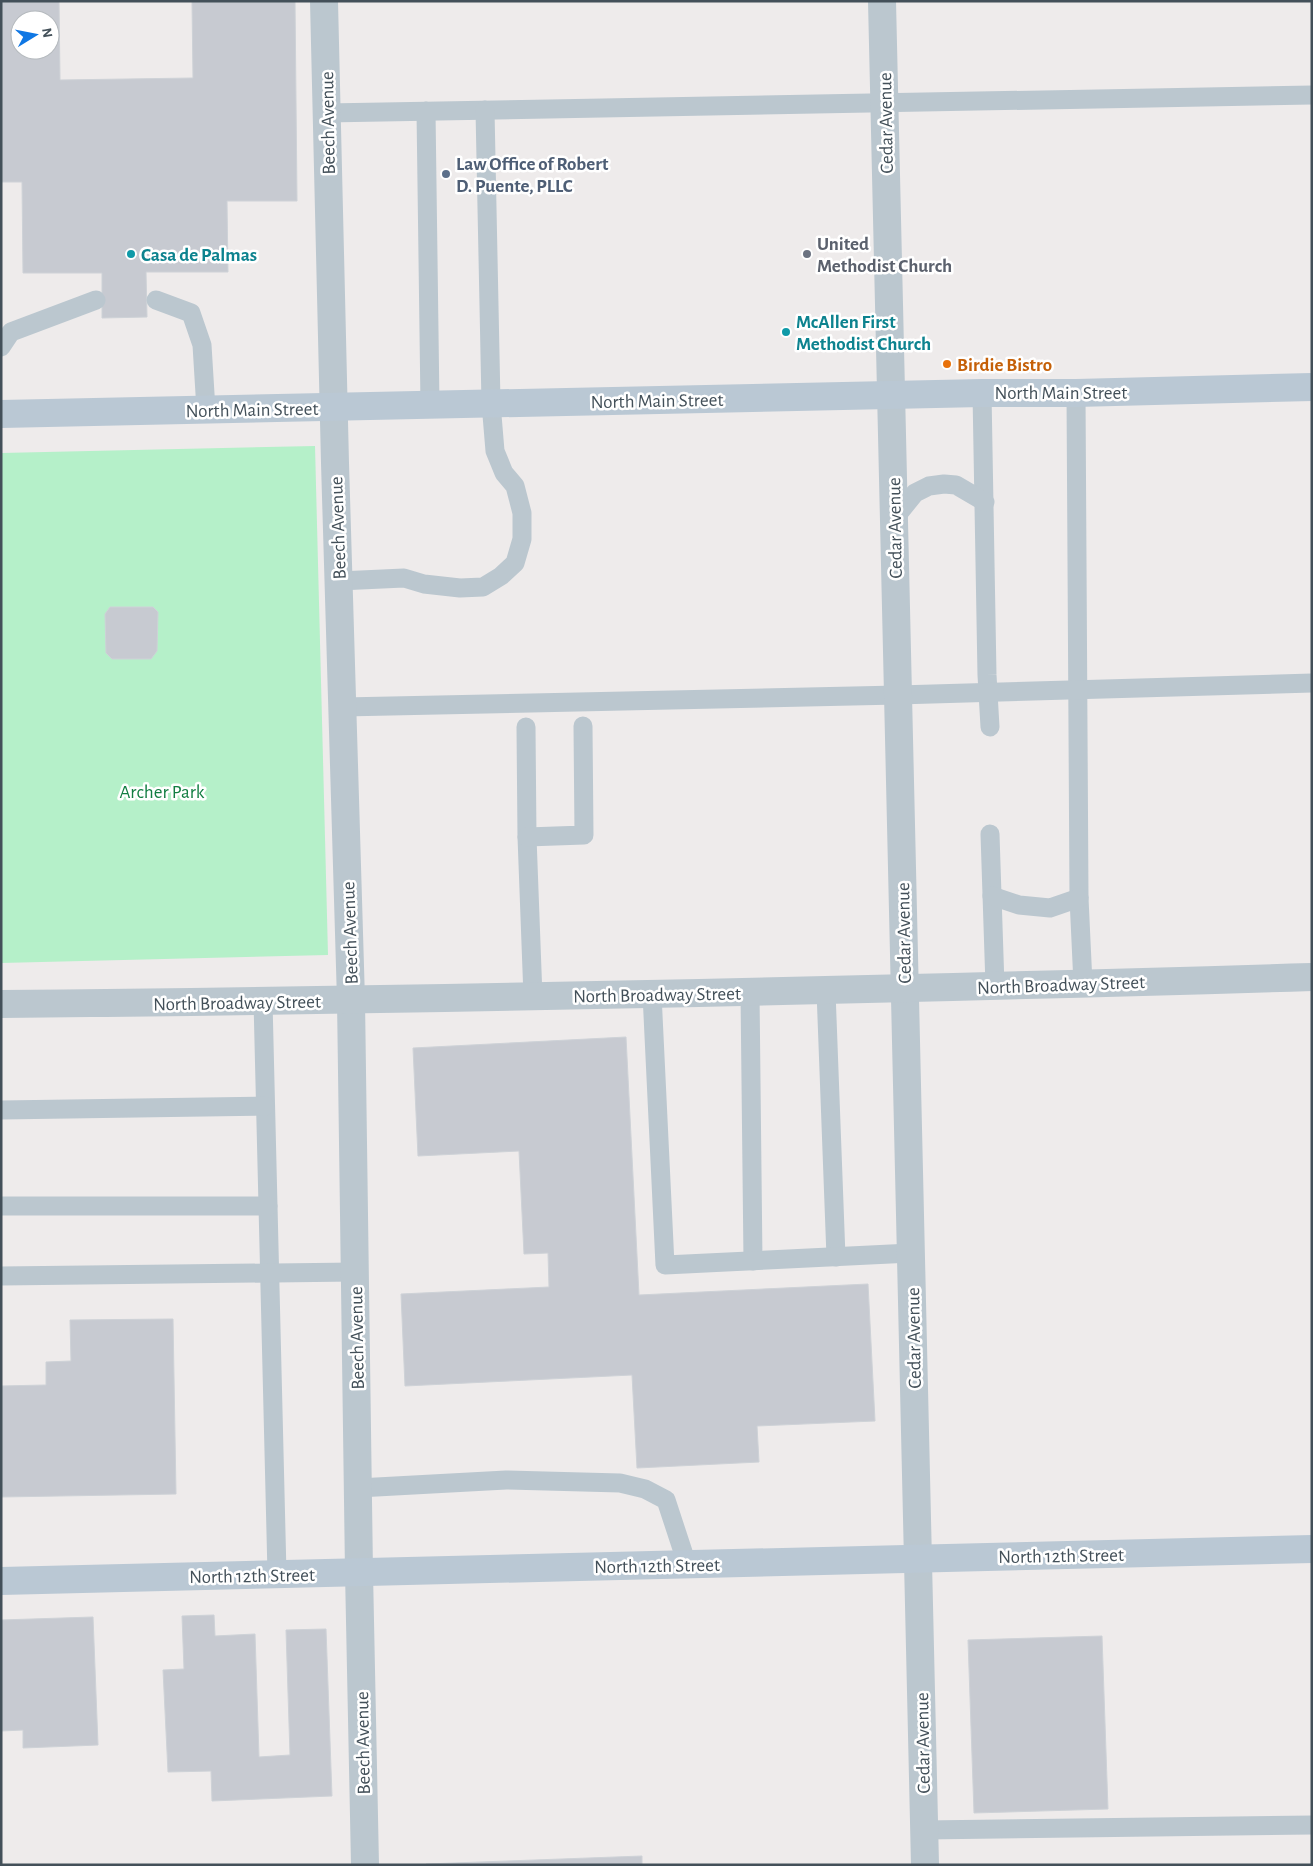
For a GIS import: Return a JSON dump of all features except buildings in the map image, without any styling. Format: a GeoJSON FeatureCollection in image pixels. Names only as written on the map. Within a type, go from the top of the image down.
{"type":"FeatureCollection","features":[{"type":"Feature","properties":{"kind":"street","name":"Beech Avenue"},"geometry":{"type":"LineString","coordinates":[[324,1],[351,1000],[365,1865]]}},
{"type":"Feature","properties":{"kind":"street","name":"Cedar Avenue"},"geometry":{"type":"LineString","coordinates":[[882,1],[925,1865]]}},
{"type":"Feature","properties":{"kind":"street","name":"North Main Street"},"geometry":{"type":"LineString","coordinates":[[1,414],[982,393],[1076,394],[1312,387]]}},
{"type":"Feature","properties":{"kind":"street","name":"North Broadway Street"},"geometry":{"type":"LineString","coordinates":[[1,1004],[351,1000],[826,991],[1312,977]]}},
{"type":"Feature","properties":{"kind":"street","name":"North 12th Street"},"geometry":{"type":"LineString","coordinates":[[1,1581],[1312,1549]]}},
{"type":"Feature","properties":{"kind":"lane"},"geometry":{"type":"LineString","coordinates":[[326,113],[1312,95]]}},
{"type":"Feature","properties":{"kind":"lane"},"geometry":{"type":"LineString","coordinates":[[339,581],[404,578],[424,584],[460,588],[483,587],[501,576],[516,563],[522,539],[522,512],[515,486],[504,473],[495,451],[491,403],[485,110]]}},
{"type":"Feature","properties":{"kind":"lane"},"geometry":{"type":"LineString","coordinates":[[426,111],[430,405]]}},
{"type":"Feature","properties":{"kind":"lane"},"geometry":{"type":"LineString","coordinates":[[1,347],[11,332],[96,300]]}},
{"type":"Feature","properties":{"kind":"lane"},"geometry":{"type":"LineString","coordinates":[[156,300],[191,313],[202,344],[206,410]]}},
{"type":"Feature","properties":{"kind":"lane"},"geometry":{"type":"LineString","coordinates":[[982,393],[990,727]]}},
{"type":"Feature","properties":{"kind":"lane"},"geometry":{"type":"LineString","coordinates":[[1076,394],[1079,898],[1083,984]]}},
{"type":"Feature","properties":{"kind":"lane"},"geometry":{"type":"LineString","coordinates":[[894,519],[915,493],[929,486],[956,485],[985,502]]}},
{"type":"Feature","properties":{"kind":"lane"},"geometry":{"type":"LineString","coordinates":[[343,707],[898,695],[1312,683]]}},
{"type":"Feature","properties":{"kind":"lane"},"geometry":{"type":"LineString","coordinates":[[527,837],[584,835],[583,726]]}},
{"type":"Feature","properties":{"kind":"lane"},"geometry":{"type":"LineString","coordinates":[[526,727],[532,997]]}},
{"type":"Feature","properties":{"kind":"lane"},"geometry":{"type":"LineString","coordinates":[[990,834],[995,986]]}},
{"type":"Feature","properties":{"kind":"lane"},"geometry":{"type":"LineString","coordinates":[[992,896],[1019,905],[1050,908],[1079,898]]}},
{"type":"Feature","properties":{"kind":"lane"},"geometry":{"type":"LineString","coordinates":[[826,991],[836,1257]]}},
{"type":"Feature","properties":{"kind":"lane"},"geometry":{"type":"LineString","coordinates":[[750,992],[754,1261]]}},
{"type":"Feature","properties":{"kind":"lane"},"geometry":{"type":"LineString","coordinates":[[652,994],[665,1265],[911,1253]]}},
{"type":"Feature","properties":{"kind":"lane"},"geometry":{"type":"LineString","coordinates":[[263,1001],[277,1574]]}},
{"type":"Feature","properties":{"kind":"lane"},"geometry":{"type":"LineString","coordinates":[[1,1110],[265,1106]]}},
{"type":"Feature","properties":{"kind":"lane"},"geometry":{"type":"LineString","coordinates":[[1,1206],[268,1206]]}},
{"type":"Feature","properties":{"kind":"lane"},"geometry":{"type":"LineString","coordinates":[[1,1276],[355,1272]]}},
{"type":"Feature","properties":{"kind":"lane"},"geometry":{"type":"LineString","coordinates":[[358,1488],[506,1480],[620,1483],[645,1489],[666,1500],[687,1564]]}},
{"type":"Feature","properties":{"kind":"lane"},"geometry":{"type":"LineString","coordinates":[[924,1830],[1312,1825]]}},
{"type":"Feature","properties":{"kind":"green space","name":"Archer Park"},"geometry":{"type":"Polygon","coordinates":[[[315,446],[328,955],[1,963],[1,453],[315,446]]]}},
{"type":"Feature","properties":{"kind":"place","name":"Law Office of Robert D. Puente, PLLC"},"geometry":{"type":"Point","coordinates":[446,174]}},
{"type":"Feature","properties":{"kind":"place","name":"Casa de Palmas"},"geometry":{"type":"Point","coordinates":[131,254]}},
{"type":"Feature","properties":{"kind":"place","name":"United Methodist Church"},"geometry":{"type":"Point","coordinates":[807,254]}},
{"type":"Feature","properties":{"kind":"place","name":"McAllen First Methodist Church"},"geometry":{"type":"Point","coordinates":[786,332]}},
{"type":"Feature","properties":{"kind":"place","name":"Birdie Bistro"},"geometry":{"type":"Point","coordinates":[947,364]}}]}
